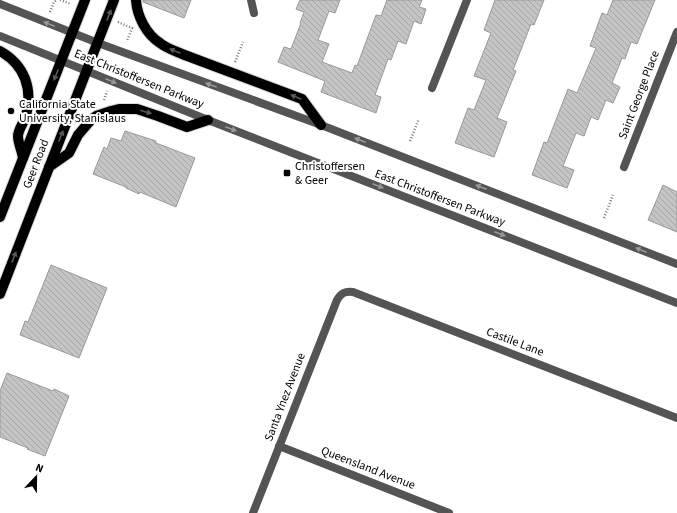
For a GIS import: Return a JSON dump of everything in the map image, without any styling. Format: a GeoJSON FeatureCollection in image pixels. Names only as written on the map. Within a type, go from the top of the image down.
{"type":"FeatureCollection","features":[{"type":"Feature","properties":{"kind":"main road","name":"Geer Road"},"geometry":{"type":"LineString","coordinates":[[0,217],[73,34],[85,0]]}},
{"type":"Feature","properties":{"kind":"main road","name":"Geer Road"},"geometry":{"type":"LineString","coordinates":[[0,294],[114,0]]}},
{"type":"Feature","properties":{"kind":"main road"},"geometry":{"type":"LineString","coordinates":[[136,0],[140,19],[159,43],[182,54],[302,99],[322,125]]}},
{"type":"Feature","properties":{"kind":"main road"},"geometry":{"type":"LineString","coordinates":[[0,51],[13,61],[19,68],[24,76],[29,91],[29,100],[25,118],[18,135],[23,158]]}},
{"type":"Feature","properties":{"kind":"main road"},"geometry":{"type":"LineString","coordinates":[[49,167],[69,153],[78,135],[90,121],[96,116],[111,111],[119,109],[137,109],[187,127],[208,120]]}},
{"type":"Feature","properties":{"kind":"street"},"geometry":{"type":"LineString","coordinates":[[251,0],[254,13]]}},
{"type":"Feature","properties":{"kind":"street"},"geometry":{"type":"LineString","coordinates":[[432,88],[466,0]]}},
{"type":"Feature","properties":{"kind":"street","name":"East Christoffersen Parkway"},"geometry":{"type":"LineString","coordinates":[[0,4],[73,34],[322,125],[677,264]]}},
{"type":"Feature","properties":{"kind":"street","name":"Saint George Place"},"geometry":{"type":"LineString","coordinates":[[624,167],[677,32]]}},
{"type":"Feature","properties":{"kind":"street","name":"East Christoffersen Parkway"},"geometry":{"type":"LineString","coordinates":[[0,36],[208,120],[677,303]]}},
{"type":"Feature","properties":{"kind":"street","name":"Castile Lane"},"geometry":{"type":"LineString","coordinates":[[343,292],[353,292],[677,418]]}},
{"type":"Feature","properties":{"kind":"street","name":"Santa Ynez Avenue"},"geometry":{"type":"LineString","coordinates":[[253,513],[337,300],[343,292]]}},
{"type":"Feature","properties":{"kind":"street","name":"Queensland Avenue"},"geometry":{"type":"LineString","coordinates":[[279,446],[449,513]]}},
{"type":"Feature","properties":{"kind":"path"},"geometry":{"type":"LineString","coordinates":[[50,13],[54,2],[59,0],[71,4]]}},
{"type":"Feature","properties":{"kind":"path"},"geometry":{"type":"LineString","coordinates":[[117,22],[132,28],[127,41]]}},
{"type":"Feature","properties":{"kind":"path"},"geometry":{"type":"LineString","coordinates":[[235,62],[243,42]]}},
{"type":"Feature","properties":{"kind":"path"},"geometry":{"type":"LineString","coordinates":[[410,141],[419,119]]}},
{"type":"Feature","properties":{"kind":"path"},"geometry":{"type":"LineString","coordinates":[[604,218],[612,195]]}},
{"type":"Feature","properties":{"kind":"building"},"geometry":{"type":"Polygon","coordinates":[[[143,0],[191,0],[184,18],[143,2],[143,0]]]}},
{"type":"Feature","properties":{"kind":"building"},"geometry":{"type":"Polygon","coordinates":[[[300,0],[340,0],[335,13],[329,11],[318,40],[329,44],[322,62],[352,73],[355,65],[357,66],[376,15],[381,16],[387,0],[422,0],[419,7],[426,9],[421,24],[414,21],[406,44],[398,41],[391,60],[388,59],[375,95],[381,97],[376,113],[321,92],[325,81],[278,62],[284,47],[291,49],[301,23],[304,12],[296,9],[300,0]]]}},
{"type":"Feature","properties":{"kind":"building"},"geometry":{"type":"Polygon","coordinates":[[[495,0],[544,0],[534,25],[531,24],[513,70],[516,71],[497,118],[507,122],[494,157],[455,143],[468,108],[474,110],[486,80],[474,76],[491,33],[484,30],[495,0]]]}},
{"type":"Feature","properties":{"kind":"building"},"geometry":{"type":"Polygon","coordinates":[[[613,0],[655,0],[637,44],[631,42],[625,59],[622,58],[612,83],[620,87],[613,103],[606,100],[598,120],[591,117],[584,136],[576,133],[563,166],[574,170],[567,188],[532,175],[544,142],[547,143],[568,89],[577,93],[596,48],[590,46],[602,13],[607,15],[613,0]]]}},
{"type":"Feature","properties":{"kind":"building"},"geometry":{"type":"Polygon","coordinates":[[[125,131],[156,141],[156,143],[195,158],[176,207],[140,192],[139,194],[126,187],[93,174],[104,147],[107,149],[111,138],[121,141],[125,131]]]}},
{"type":"Feature","properties":{"kind":"building"},"geometry":{"type":"Polygon","coordinates":[[[663,185],[677,192],[677,232],[648,220],[663,185]]]}},
{"type":"Feature","properties":{"kind":"building"},"geometry":{"type":"Polygon","coordinates":[[[51,265],[107,288],[79,358],[20,335],[25,321],[28,322],[51,265]]]}},
{"type":"Feature","properties":{"kind":"building"},"geometry":{"type":"Polygon","coordinates":[[[7,373],[53,391],[54,389],[69,396],[45,456],[0,437],[0,391],[7,373]]]}},
{"type":"Feature","properties":{"kind":"place","name":"California State University, Stanislaus"},"geometry":{"type":"Point","coordinates":[11,111]}},
{"type":"Feature","properties":{"kind":"place","name":"Christoffersen & Geer"},"geometry":{"type":"Point","coordinates":[287,173]}}]}
